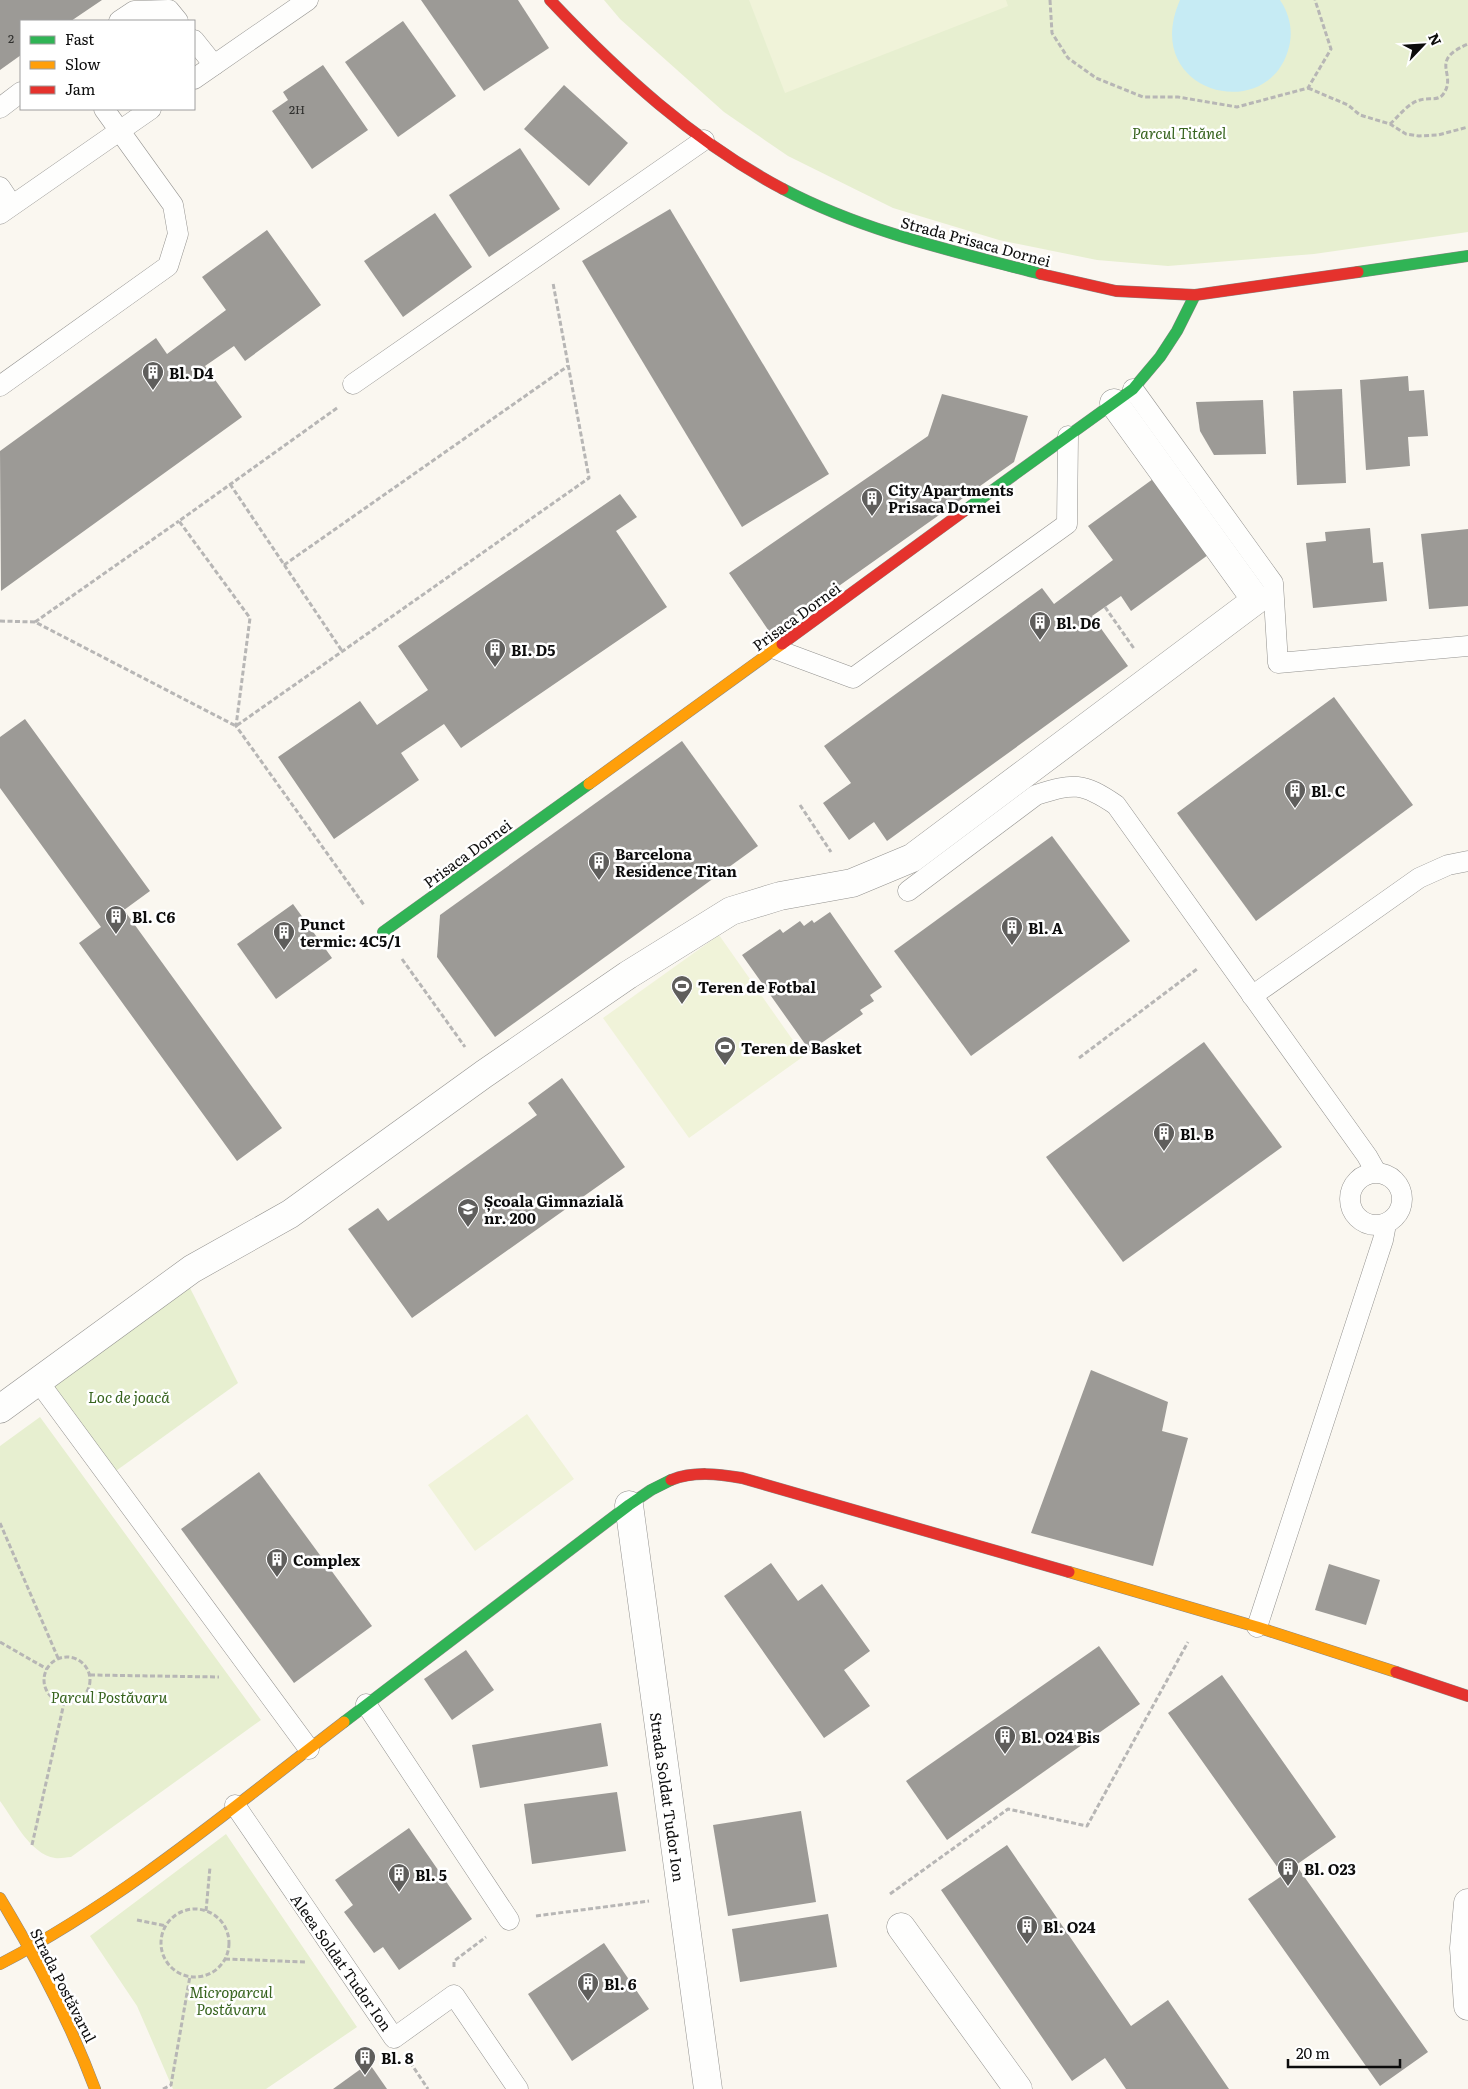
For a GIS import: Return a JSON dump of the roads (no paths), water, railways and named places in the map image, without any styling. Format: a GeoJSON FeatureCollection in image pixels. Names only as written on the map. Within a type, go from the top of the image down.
{"type":"FeatureCollection","features":[{"type":"Feature","properties":{"kind":"street","name":"Strada Prisaca Dornei"},"geometry":{"type":"LineString","coordinates":[[550,0],[584,38],[617,68],[704,140],[748,168],[792,193],[852,221],[967,256],[1105,289],[1153,294],[1195,295],[1468,256]]}},
{"type":"Feature","properties":{"kind":"street","name":"Prisaca Dornei"},"geometry":{"type":"LineString","coordinates":[[383,932],[775,650],[1123,396],[1160,357],[1177,332],[1195,295]]}},
{"type":"Feature","properties":{"kind":"street"},"geometry":{"type":"LineString","coordinates":[[0,1409],[192,1269],[290,1214],[484,1074],[628,975],[731,911],[780,896],[852,883],[912,858],[1256,600],[1123,396]]}},
{"type":"Feature","properties":{"kind":"street"},"geometry":{"type":"LineString","coordinates":[[0,1964],[92,1910],[235,1805],[629,1505],[652,1489],[677,1478],[703,1474],[734,1477],[808,1496],[1205,1611],[1468,1696]]}},
{"type":"Feature","properties":{"kind":"street","name":"Strada Soldat Tudor Ion"},"geometry":{"type":"LineString","coordinates":[[629,1505],[708,2089]]}},
{"type":"Feature","properties":{"kind":"street","name":"Strada Postăvarul"},"geometry":{"type":"LineString","coordinates":[[0,1898],[31,1947],[68,2022],[95,2089]]}},
{"type":"Feature","properties":{"kind":"street"},"geometry":{"type":"LineString","coordinates":[[1468,1903],[1464,1948],[1468,2006]]}},
{"type":"Feature","properties":{"kind":"street"},"geometry":{"type":"LineString","coordinates":[[901,1927],[1018,2089]]}},
{"type":"Feature","properties":{"kind":"lane"},"geometry":{"type":"LineString","coordinates":[[195,78],[308,0]]}},
{"type":"Feature","properties":{"kind":"lane"},"geometry":{"type":"LineString","coordinates":[[120,20],[134,11],[169,10],[177,20]]}},
{"type":"Feature","properties":{"kind":"lane"},"geometry":{"type":"LineString","coordinates":[[195,41],[214,65]]}},
{"type":"Feature","properties":{"kind":"lane"},"geometry":{"type":"LineString","coordinates":[[0,108],[20,93]]}},
{"type":"Feature","properties":{"kind":"lane"},"geometry":{"type":"LineString","coordinates":[[0,386],[168,266],[178,234],[173,205],[105,110]]}},
{"type":"Feature","properties":{"kind":"lane"},"geometry":{"type":"LineString","coordinates":[[0,187],[6,210],[150,110]]}},
{"type":"Feature","properties":{"kind":"lane"},"geometry":{"type":"LineString","coordinates":[[353,384],[704,140]]}},
{"type":"Feature","properties":{"kind":"lane"},"geometry":{"type":"LineString","coordinates":[[1123,396],[1273,583],[1278,663],[1468,646]]}},
{"type":"Feature","properties":{"kind":"lane"},"geometry":{"type":"LineString","coordinates":[[775,650],[854,678],[1059,530],[1067,524],[1068,436]]}},
{"type":"Feature","properties":{"kind":"lane"},"geometry":{"type":"LineString","coordinates":[[908,891],[1036,795],[1074,786],[1095,791],[1116,805],[1367,1156],[1376,1172]]}},
{"type":"Feature","properties":{"kind":"lane"},"geometry":{"type":"LineString","coordinates":[[1252,996],[1419,878],[1448,864],[1468,861]]}},
{"type":"Feature","properties":{"kind":"lane"},"geometry":{"type":"LineString","coordinates":[[1376,1172],[1387,1174],[1394,1179],[1400,1188],[1402,1198],[1401,1209],[1396,1218],[1386,1224],[1371,1225],[1365,1223],[1358,1219],[1351,1206],[1350,1197],[1356,1181],[1363,1175],[1376,1172]]}},
{"type":"Feature","properties":{"kind":"lane"},"geometry":{"type":"LineString","coordinates":[[1257,1627],[1386,1224]]}},
{"type":"Feature","properties":{"kind":"lane"},"geometry":{"type":"LineString","coordinates":[[38,1381],[309,1749]]}},
{"type":"Feature","properties":{"kind":"lane"},"geometry":{"type":"LineString","coordinates":[[366,1704],[509,1920]]}},
{"type":"Feature","properties":{"kind":"lane","name":"Aleea Soldat Tudor Ion"},"geometry":{"type":"LineString","coordinates":[[235,1805],[394,2038],[454,1995],[518,2089]]}},
{"type":"Feature","properties":{"kind":"water"},"geometry":{"type":"Polygon","coordinates":[[[1180,0],[1280,0],[1290,23],[1291,35],[1289,47],[1277,72],[1258,86],[1235,92],[1212,88],[1191,77],[1177,58],[1172,32],[1180,0]]]}},
{"type":"Feature","properties":{"kind":"place","name":"Bl. D4"},"geometry":{"type":"Point","coordinates":[153,391]}},
{"type":"Feature","properties":{"kind":"place","name":"City Apartments Prisaca Dornei"},"geometry":{"type":"Point","coordinates":[872,517]}},
{"type":"Feature","properties":{"kind":"place","name":"Bl. D6"},"geometry":{"type":"Point","coordinates":[1040,641]}},
{"type":"Feature","properties":{"kind":"place","name":"BI. D5"},"geometry":{"type":"Point","coordinates":[495,668]}},
{"type":"Feature","properties":{"kind":"place","name":"Bl. C"},"geometry":{"type":"Point","coordinates":[1295,809]}},
{"type":"Feature","properties":{"kind":"place","name":"Barcelona Residence Titan"},"geometry":{"type":"Point","coordinates":[599,881]}},
{"type":"Feature","properties":{"kind":"place","name":"Bl. C6"},"geometry":{"type":"Point","coordinates":[116,935]}},
{"type":"Feature","properties":{"kind":"place","name":"Bl. A"},"geometry":{"type":"Point","coordinates":[1012,946]}},
{"type":"Feature","properties":{"kind":"place","name":"Punct termic: 4C5/1"},"geometry":{"type":"Point","coordinates":[284,951]}},
{"type":"Feature","properties":{"kind":"place","name":"Teren de Fotbal"},"geometry":{"type":"Point","coordinates":[682,1005]}},
{"type":"Feature","properties":{"kind":"place","name":"Teren de Basket"},"geometry":{"type":"Point","coordinates":[725,1066]}},
{"type":"Feature","properties":{"kind":"place","name":"Bl. B"},"geometry":{"type":"Point","coordinates":[1164,1152]}},
{"type":"Feature","properties":{"kind":"place","name":"Școala Gimnazială nr. 200"},"geometry":{"type":"Point","coordinates":[468,1228]}},
{"type":"Feature","properties":{"kind":"place","name":"Complex"},"geometry":{"type":"Point","coordinates":[277,1578]}},
{"type":"Feature","properties":{"kind":"place","name":"Bl. O24 Bis"},"geometry":{"type":"Point","coordinates":[1005,1755]}},
{"type":"Feature","properties":{"kind":"place","name":"Bl. O23"},"geometry":{"type":"Point","coordinates":[1288,1887]}},
{"type":"Feature","properties":{"kind":"place","name":"Bl. 5"},"geometry":{"type":"Point","coordinates":[399,1893]}},
{"type":"Feature","properties":{"kind":"place","name":"Bl. O24"},"geometry":{"type":"Point","coordinates":[1027,1945]}},
{"type":"Feature","properties":{"kind":"place","name":"Bl. 6"},"geometry":{"type":"Point","coordinates":[588,2002]}},
{"type":"Feature","properties":{"kind":"place","name":"Bl. 8"},"geometry":{"type":"Point","coordinates":[365,2076]}},
{"type":"Feature","properties":{"kind":"park label","name":"Parcul Titănel"},"geometry":{"type":"Point","coordinates":[1179,132]}},
{"type":"Feature","properties":{"kind":"park label","name":"Loc de joacă"},"geometry":{"type":"Point","coordinates":[129,1396]}},
{"type":"Feature","properties":{"kind":"park label","name":"Parcul Postăvaru"},"geometry":{"type":"Point","coordinates":[109,1696]}},
{"type":"Feature","properties":{"kind":"park label","name":"Microparcul Postăvaru"},"geometry":{"type":"Point","coordinates":[231,2000]}}]}
